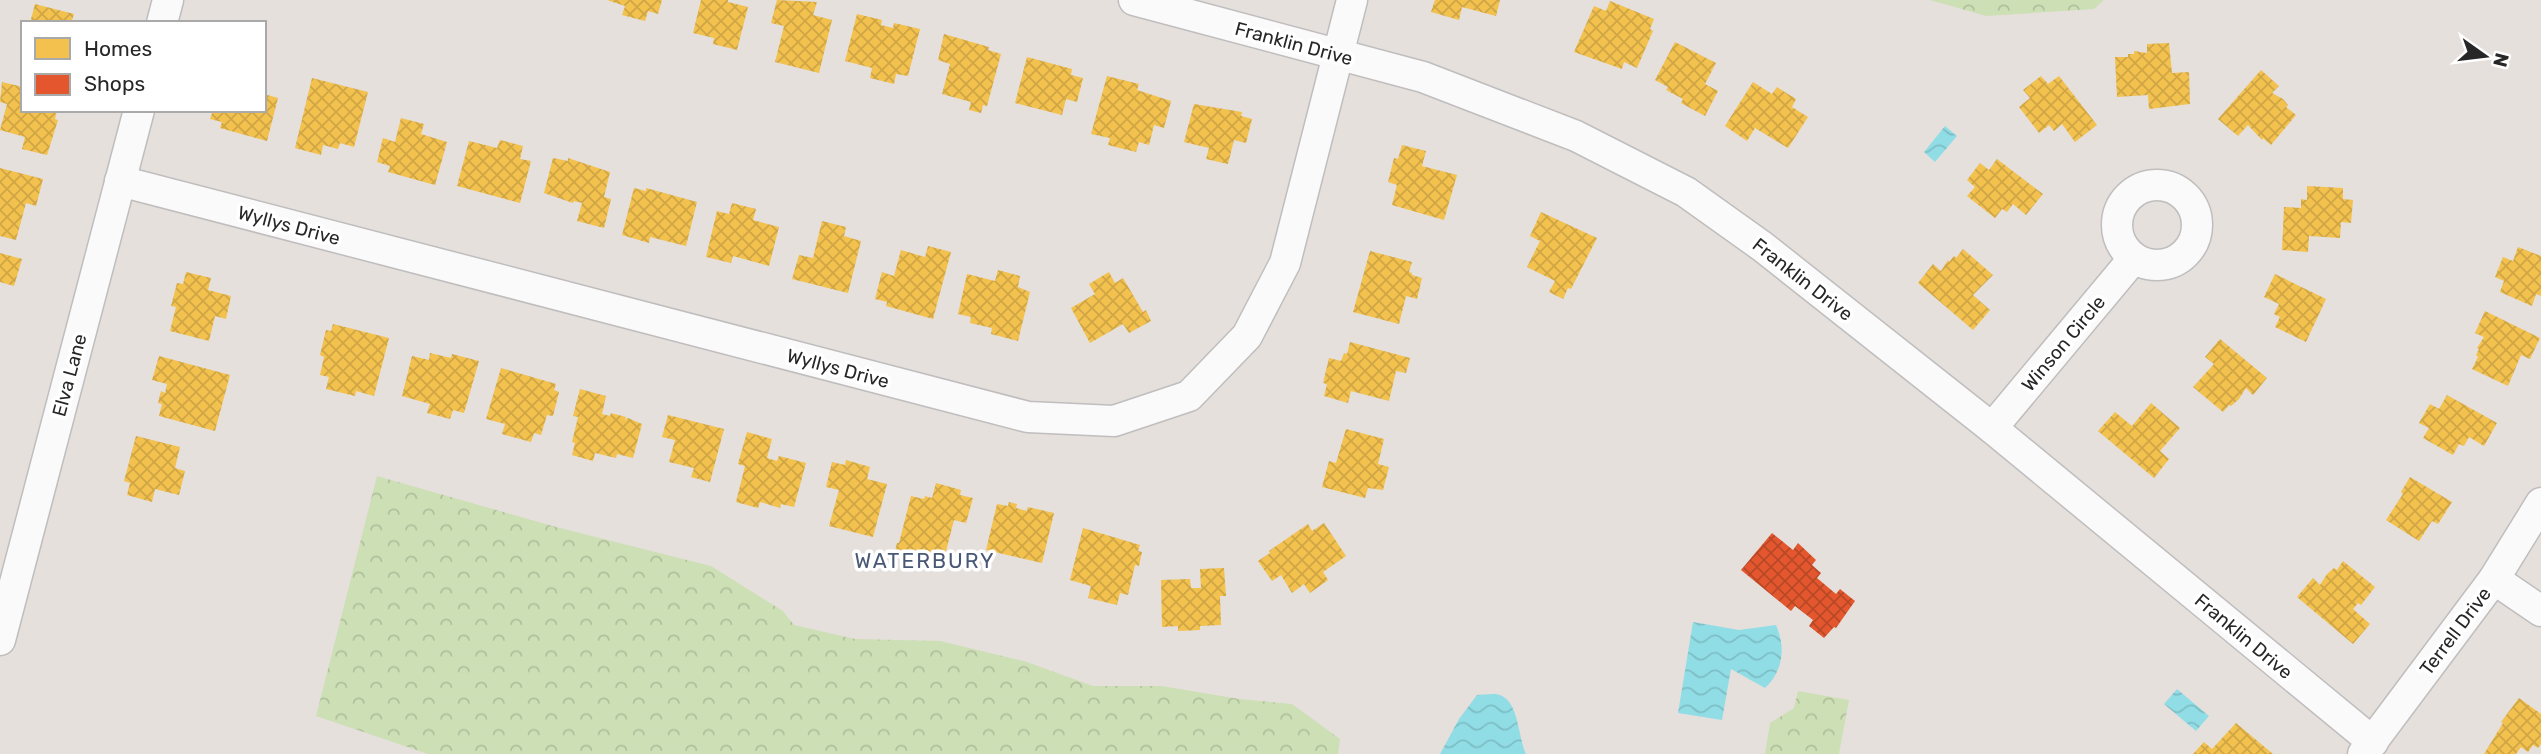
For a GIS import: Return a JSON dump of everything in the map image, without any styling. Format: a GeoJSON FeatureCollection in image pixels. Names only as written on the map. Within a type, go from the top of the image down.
{"type":"FeatureCollection","features":[{"type":"Feature","properties":{"kind":"street"},"geometry":{"type":"LineString","coordinates":[[163,21],[168,0]]}},
{"type":"Feature","properties":{"kind":"street","name":"Franklin Drive"},"geometry":{"type":"LineString","coordinates":[[1133,0],[1423,77],[1576,136],[1686,192],[1763,247],[1992,428],[2368,748]]}},
{"type":"Feature","properties":{"kind":"street","name":"Wyllys Drive"},"geometry":{"type":"LineString","coordinates":[[120,181],[1028,417],[1114,421],[1189,396],[1247,336],[1285,263],[1353,0]]}},
{"type":"Feature","properties":{"kind":"street","name":"Elva Lane"},"geometry":{"type":"LineString","coordinates":[[0,640],[138,112]]}},
{"type":"Feature","properties":{"kind":"street","name":"Winson Circle"},"geometry":{"type":"LineString","coordinates":[[1992,428],[2134,258]]}},
{"type":"Feature","properties":{"kind":"street","name":"Terrell Drive"},"geometry":{"type":"LineString","coordinates":[[2368,748],[2494,579],[2541,503]]}},
{"type":"Feature","properties":{"kind":"street"},"geometry":{"type":"LineString","coordinates":[[2494,579],[2541,611]]}},
{"type":"Feature","properties":{"kind":"green space"},"geometry":{"type":"Polygon","coordinates":[[[1930,0],[2104,0],[2094,9],[1986,16],[1930,0]]]}},
{"type":"Feature","properties":{"kind":"green space"},"geometry":{"type":"Polygon","coordinates":[[[377,476],[556,527],[711,566],[783,611],[794,625],[855,639],[940,641],[1027,662],[1093,686],[1162,686],[1239,699],[1292,704],[1340,739],[1338,754],[428,754],[316,716],[377,476]]]}},
{"type":"Feature","properties":{"kind":"green space"},"geometry":{"type":"Polygon","coordinates":[[[1798,691],[1849,700],[1839,754],[1765,754],[1770,723],[1794,708],[1798,691]]]}},
{"type":"Feature","properties":{"kind":"water"},"geometry":{"type":"Polygon","coordinates":[[[1945,126],[1957,136],[1935,162],[1924,152],[1945,126]]]}},
{"type":"Feature","properties":{"kind":"water"},"geometry":{"type":"Polygon","coordinates":[[[1693,622],[1739,630],[1776,625],[1779,634],[1782,651],[1779,667],[1765,688],[1731,669],[1722,720],[1678,713],[1693,622]]]}},
{"type":"Feature","properties":{"kind":"water"},"geometry":{"type":"Polygon","coordinates":[[[2177,689],[2209,716],[2196,731],[2164,704],[2177,689]]]}},
{"type":"Feature","properties":{"kind":"water"},"geometry":{"type":"Polygon","coordinates":[[[1498,694],[1511,705],[1526,754],[1440,754],[1459,719],[1477,695],[1498,694]]]}},
{"type":"Feature","properties":{"kind":"building: Homes"},"geometry":{"type":"Polygon","coordinates":[[[607,0],[662,0],[658,14],[648,11],[645,21],[622,15],[625,6],[607,0]]]}},
{"type":"Feature","properties":{"kind":"building: Homes"},"geometry":{"type":"Polygon","coordinates":[[[701,0],[728,0],[748,7],[737,50],[713,44],[714,38],[693,33],[701,0]]]}},
{"type":"Feature","properties":{"kind":"building: Homes"},"geometry":{"type":"Polygon","coordinates":[[[777,0],[817,2],[813,15],[832,20],[819,73],[775,62],[784,26],[771,23],[777,0]]]}},
{"type":"Feature","properties":{"kind":"building: Homes"},"geometry":{"type":"Polygon","coordinates":[[[1435,0],[1500,0],[1496,16],[1462,7],[1459,20],[1431,12],[1435,0]]]}},
{"type":"Feature","properties":{"kind":"building: Homes"},"geometry":{"type":"Polygon","coordinates":[[[1610,1],[1654,19],[1650,29],[1653,31],[1637,68],[1624,62],[1622,69],[1574,52],[1594,6],[1606,11],[1610,1]]]}},
{"type":"Feature","properties":{"kind":"building: Homes"},"geometry":{"type":"Polygon","coordinates":[[[35,4],[74,14],[72,21],[31,21],[35,4]]]}},
{"type":"Feature","properties":{"kind":"building: Homes"},"geometry":{"type":"Polygon","coordinates":[[[857,14],[882,20],[881,25],[893,28],[894,23],[920,29],[908,76],[896,74],[894,84],[870,78],[872,68],[845,61],[857,14]]]}},
{"type":"Feature","properties":{"kind":"building: Homes"},"geometry":{"type":"Polygon","coordinates":[[[944,34],[989,47],[988,50],[1001,54],[987,106],[983,105],[981,113],[969,110],[971,102],[942,94],[950,64],[938,60],[944,34]]]}},
{"type":"Feature","properties":{"kind":"building: Homes"},"geometry":{"type":"Polygon","coordinates":[[[1675,42],[1716,63],[1705,84],[1718,91],[1705,116],[1681,103],[1683,99],[1655,80],[1675,42]]]}},
{"type":"Feature","properties":{"kind":"building: Homes"},"geometry":{"type":"Polygon","coordinates":[[[2169,43],[2172,73],[2189,72],[2190,104],[2149,109],[2148,95],[2117,97],[2115,57],[2128,57],[2128,54],[2134,54],[2134,51],[2147,53],[2147,44],[2169,43]]]}},
{"type":"Feature","properties":{"kind":"building: Homes"},"geometry":{"type":"Polygon","coordinates":[[[1027,57],[1072,69],[1071,75],[1083,78],[1077,102],[1066,99],[1062,115],[1015,103],[1027,57]]]}},
{"type":"Feature","properties":{"kind":"building: Homes"},"geometry":{"type":"Polygon","coordinates":[[[2261,70],[2279,86],[2272,93],[2283,99],[2288,105],[2286,107],[2296,115],[2271,145],[2263,138],[2262,140],[2248,125],[2238,136],[2218,119],[2261,70]]]}},
{"type":"Feature","properties":{"kind":"building: Homes"},"geometry":{"type":"Polygon","coordinates":[[[1107,76],[1139,84],[1137,90],[1171,101],[1164,128],[1154,125],[1149,145],[1139,142],[1136,152],[1108,145],[1110,138],[1091,134],[1107,76]]]}},
{"type":"Feature","properties":{"kind":"building: Homes"},"geometry":{"type":"Polygon","coordinates":[[[2041,76],[2048,84],[2059,76],[2097,125],[2075,142],[2062,124],[2054,131],[2049,125],[2039,133],[2019,107],[2030,98],[2023,90],[2041,76]]]}},
{"type":"Feature","properties":{"kind":"building: Homes"},"geometry":{"type":"Polygon","coordinates":[[[312,78],[368,92],[354,147],[340,143],[338,149],[323,145],[321,155],[295,148],[312,78]]]}},
{"type":"Feature","properties":{"kind":"building: Homes"},"geometry":{"type":"Polygon","coordinates":[[[2,82],[21,87],[21,112],[57,112],[55,119],[58,120],[47,155],[22,149],[25,137],[0,130],[7,104],[0,102],[2,82]]]}},
{"type":"Feature","properties":{"kind":"building: Homes"},"geometry":{"type":"Polygon","coordinates":[[[1753,82],[1772,94],[1777,87],[1796,99],[1792,107],[1808,117],[1788,148],[1755,128],[1747,141],[1725,126],[1753,82]]]}},
{"type":"Feature","properties":{"kind":"building: Homes"},"geometry":{"type":"Polygon","coordinates":[[[266,95],[278,98],[267,141],[220,128],[222,122],[210,119],[212,112],[266,112],[266,95]]]}},
{"type":"Feature","properties":{"kind":"building: Homes"},"geometry":{"type":"Polygon","coordinates":[[[1194,104],[1242,112],[1241,116],[1252,119],[1246,143],[1234,140],[1228,164],[1206,159],[1209,148],[1184,142],[1194,104]]]}},
{"type":"Feature","properties":{"kind":"building: Homes"},"geometry":{"type":"Polygon","coordinates":[[[401,118],[424,124],[421,134],[447,142],[435,185],[388,172],[390,166],[377,162],[383,138],[395,142],[401,118]]]}},
{"type":"Feature","properties":{"kind":"building: Homes"},"geometry":{"type":"Polygon","coordinates":[[[500,140],[523,146],[520,159],[531,161],[520,203],[457,186],[469,141],[497,148],[500,140]]]}},
{"type":"Feature","properties":{"kind":"building: Homes"},"geometry":{"type":"Polygon","coordinates":[[[1402,145],[1426,151],[1422,166],[1457,175],[1444,220],[1392,205],[1397,185],[1388,182],[1394,158],[1398,159],[1402,145]]]}},
{"type":"Feature","properties":{"kind":"building: Homes"},"geometry":{"type":"Polygon","coordinates":[[[553,158],[568,161],[568,158],[610,172],[604,197],[611,199],[604,228],[577,221],[582,203],[573,203],[544,193],[553,158]]]}},
{"type":"Feature","properties":{"kind":"building: Homes"},"geometry":{"type":"Polygon","coordinates":[[[1997,159],[2043,194],[2026,215],[2013,204],[2007,212],[2002,209],[1995,218],[1967,196],[1975,187],[1967,180],[1980,163],[1989,170],[1997,159]]]}},
{"type":"Feature","properties":{"kind":"building: Homes"},"geometry":{"type":"Polygon","coordinates":[[[0,168],[43,179],[36,206],[26,203],[16,240],[0,236],[0,168]]]}},
{"type":"Feature","properties":{"kind":"building: Homes"},"geometry":{"type":"Polygon","coordinates":[[[2307,186],[2343,188],[2343,199],[2353,200],[2351,223],[2341,222],[2340,238],[2309,236],[2308,252],[2282,250],[2284,207],[2301,208],[2301,199],[2307,200],[2307,186]]]}},
{"type":"Feature","properties":{"kind":"building: Homes"},"geometry":{"type":"Polygon","coordinates":[[[634,188],[646,191],[646,188],[697,202],[686,246],[650,237],[649,243],[622,235],[634,188]]]}},
{"type":"Feature","properties":{"kind":"building: Homes"},"geometry":{"type":"Polygon","coordinates":[[[732,203],[756,209],[753,220],[779,227],[769,266],[733,256],[731,263],[706,257],[717,211],[729,214],[732,203]]]}},
{"type":"Feature","properties":{"kind":"building: Homes"},"geometry":{"type":"Polygon","coordinates":[[[1541,212],[1597,238],[1571,289],[1568,288],[1563,299],[1549,292],[1555,281],[1527,267],[1540,241],[1530,236],[1541,212]]]}},
{"type":"Feature","properties":{"kind":"building: Homes"},"geometry":{"type":"Polygon","coordinates":[[[822,221],[846,227],[844,236],[861,241],[848,293],[792,279],[799,255],[813,258],[822,221]]]}},
{"type":"Feature","properties":{"kind":"building: Homes"},"geometry":{"type":"Polygon","coordinates":[[[928,246],[951,252],[933,319],[886,306],[887,302],[875,299],[882,272],[894,276],[901,250],[925,257],[928,246]]]}},
{"type":"Feature","properties":{"kind":"building: Homes"},"geometry":{"type":"Polygon","coordinates":[[[2518,247],[2541,256],[2541,296],[2536,294],[2532,306],[2500,292],[2504,281],[2495,277],[2503,257],[2513,261],[2518,247]]]}},
{"type":"Feature","properties":{"kind":"building: Homes"},"geometry":{"type":"Polygon","coordinates":[[[1963,249],[1993,275],[1973,295],[1990,310],[1973,330],[1918,283],[1933,264],[1941,271],[1948,260],[1949,262],[1954,256],[1956,258],[1963,249]]]}},
{"type":"Feature","properties":{"kind":"building: Homes"},"geometry":{"type":"Polygon","coordinates":[[[1370,251],[1412,262],[1409,272],[1422,278],[1417,299],[1406,296],[1399,324],[1353,312],[1370,251]]]}},
{"type":"Feature","properties":{"kind":"building: Homes"},"geometry":{"type":"Polygon","coordinates":[[[0,253],[22,259],[14,286],[0,282],[0,253]]]}},
{"type":"Feature","properties":{"kind":"building: Homes"},"geometry":{"type":"Polygon","coordinates":[[[998,270],[1020,276],[1018,287],[1030,292],[1018,341],[991,334],[992,328],[970,323],[971,317],[958,314],[967,274],[995,281],[998,270]]]}},
{"type":"Feature","properties":{"kind":"building: Homes"},"geometry":{"type":"Polygon","coordinates":[[[186,272],[211,278],[208,290],[231,296],[226,319],[215,316],[209,341],[170,331],[176,307],[171,306],[177,283],[183,284],[186,272]]]}},
{"type":"Feature","properties":{"kind":"building: Homes"},"geometry":{"type":"Polygon","coordinates":[[[1109,272],[1115,283],[1123,278],[1151,321],[1129,333],[1123,324],[1090,343],[1071,308],[1095,294],[1089,284],[1109,272]]]}},
{"type":"Feature","properties":{"kind":"building: Homes"},"geometry":{"type":"Polygon","coordinates":[[[2275,274],[2326,299],[2306,342],[2275,327],[2280,317],[2274,314],[2279,304],[2264,297],[2275,274]]]}},
{"type":"Feature","properties":{"kind":"building: Homes"},"geometry":{"type":"Polygon","coordinates":[[[2485,311],[2540,338],[2530,359],[2521,355],[2508,386],[2472,369],[2478,357],[2477,348],[2484,337],[2475,333],[2485,311]]]}},
{"type":"Feature","properties":{"kind":"building: Homes"},"geometry":{"type":"Polygon","coordinates":[[[333,324],[389,338],[374,396],[356,391],[355,396],[326,389],[329,377],[320,375],[324,357],[320,355],[326,330],[331,331],[333,324]]]}},
{"type":"Feature","properties":{"kind":"building: Homes"},"geometry":{"type":"Polygon","coordinates":[[[2220,339],[2267,378],[2253,395],[2246,388],[2239,399],[2223,412],[2193,387],[2214,364],[2205,357],[2220,339]]]}},
{"type":"Feature","properties":{"kind":"building: Homes"},"geometry":{"type":"Polygon","coordinates":[[[1350,342],[1410,358],[1406,373],[1396,371],[1389,401],[1351,391],[1348,403],[1324,396],[1327,384],[1323,383],[1329,358],[1341,361],[1344,353],[1347,354],[1350,342]]]}},
{"type":"Feature","properties":{"kind":"building: Homes"},"geometry":{"type":"Polygon","coordinates":[[[430,353],[451,358],[452,354],[479,361],[464,413],[453,410],[450,419],[427,413],[430,404],[402,396],[412,356],[429,360],[430,353]]]}},
{"type":"Feature","properties":{"kind":"building: Homes"},"geometry":{"type":"Polygon","coordinates":[[[159,356],[230,375],[215,431],[159,416],[161,391],[165,393],[167,384],[152,380],[159,356]]]}},
{"type":"Feature","properties":{"kind":"building: Homes"},"geometry":{"type":"Polygon","coordinates":[[[501,368],[556,384],[554,390],[559,392],[553,416],[547,415],[541,435],[534,433],[531,442],[502,434],[505,424],[486,419],[501,368]]]}},
{"type":"Feature","properties":{"kind":"building: Homes"},"geometry":{"type":"Polygon","coordinates":[[[580,389],[606,396],[602,414],[610,416],[611,413],[642,424],[633,458],[617,454],[616,458],[595,453],[593,461],[572,455],[578,417],[573,416],[580,389]]]}},
{"type":"Feature","properties":{"kind":"building: Homes"},"geometry":{"type":"Polygon","coordinates":[[[2447,395],[2497,423],[2484,446],[2469,437],[2464,446],[2459,444],[2453,455],[2423,438],[2429,428],[2419,423],[2430,404],[2439,409],[2447,395]]]}},
{"type":"Feature","properties":{"kind":"building: Homes"},"geometry":{"type":"Polygon","coordinates":[[[2151,403],[2180,428],[2160,451],[2169,459],[2154,478],[2098,431],[2115,412],[2132,426],[2151,403]]]}},
{"type":"Feature","properties":{"kind":"building: Homes"},"geometry":{"type":"Polygon","coordinates":[[[668,415],[724,429],[710,482],[691,477],[694,468],[669,462],[675,440],[662,437],[668,415]]]}},
{"type":"Feature","properties":{"kind":"building: Homes"},"geometry":{"type":"Polygon","coordinates":[[[1346,429],[1384,439],[1378,464],[1389,467],[1383,490],[1368,488],[1365,498],[1322,487],[1329,461],[1336,463],[1346,429]]]}},
{"type":"Feature","properties":{"kind":"building: Homes"},"geometry":{"type":"Polygon","coordinates":[[[747,432],[772,439],[767,458],[777,461],[779,456],[806,463],[794,507],[781,504],[780,508],[760,502],[758,508],[736,502],[745,466],[738,464],[747,432]]]}},
{"type":"Feature","properties":{"kind":"building: Homes"},"geometry":{"type":"Polygon","coordinates":[[[136,436],[180,447],[175,468],[185,471],[179,495],[155,489],[152,502],[127,495],[130,483],[124,481],[136,436]]]}},
{"type":"Feature","properties":{"kind":"building: Homes"},"geometry":{"type":"Polygon","coordinates":[[[846,460],[870,467],[867,479],[887,484],[873,537],[829,526],[839,490],[826,487],[832,462],[845,465],[846,460]]]}},
{"type":"Feature","properties":{"kind":"building: Homes"},"geometry":{"type":"Polygon","coordinates":[[[2410,477],[2452,502],[2438,524],[2432,521],[2419,541],[2386,520],[2403,494],[2401,492],[2410,477]]]}},
{"type":"Feature","properties":{"kind":"building: Homes"},"geometry":{"type":"Polygon","coordinates":[[[936,483],[961,490],[960,495],[973,498],[966,523],[954,520],[944,559],[913,551],[910,560],[894,555],[911,496],[932,498],[936,483]]]}},
{"type":"Feature","properties":{"kind":"building: Homes"},"geometry":{"type":"Polygon","coordinates":[[[1009,502],[1017,504],[1016,508],[1027,511],[1028,507],[1054,513],[1042,563],[986,550],[997,504],[1008,506],[1009,502]]]}},
{"type":"Feature","properties":{"kind":"building: Homes"},"geometry":{"type":"Polygon","coordinates":[[[1324,523],[1346,556],[1323,572],[1328,580],[1310,593],[1304,584],[1292,593],[1281,575],[1272,581],[1258,561],[1308,524],[1312,531],[1324,523]]]}},
{"type":"Feature","properties":{"kind":"building: Homes"},"geometry":{"type":"Polygon","coordinates":[[[1083,528],[1140,545],[1138,551],[1142,552],[1139,566],[1135,565],[1128,595],[1120,593],[1117,605],[1088,598],[1091,586],[1070,580],[1083,528]]]}},
{"type":"Feature","properties":{"kind":"building: Homes"},"geometry":{"type":"Polygon","coordinates":[[[2343,561],[2375,587],[2361,605],[2358,603],[2353,609],[2370,624],[2353,644],[2297,597],[2313,578],[2320,585],[2327,574],[2334,568],[2337,570],[2343,561]]]}},
{"type":"Feature","properties":{"kind":"building: Homes"},"geometry":{"type":"Polygon","coordinates":[[[1224,568],[1226,596],[1220,596],[1221,625],[1178,631],[1178,626],[1162,627],[1161,580],[1190,579],[1191,588],[1201,588],[1200,569],[1224,568]]]}},
{"type":"Feature","properties":{"kind":"building: Homes"},"geometry":{"type":"Polygon","coordinates":[[[2519,698],[2541,714],[2541,744],[2538,748],[2533,745],[2528,752],[2521,747],[2516,754],[2484,754],[2503,723],[2501,722],[2519,698]]]}},
{"type":"Feature","properties":{"kind":"building: Homes"},"geometry":{"type":"Polygon","coordinates":[[[2236,723],[2273,754],[2193,754],[2204,742],[2212,749],[2236,723]]]}},
{"type":"Feature","properties":{"kind":"building: Shops"},"geometry":{"type":"Polygon","coordinates":[[[1772,533],[1793,550],[1798,543],[1816,560],[1812,565],[1821,573],[1817,578],[1836,594],[1840,589],[1855,601],[1836,628],[1824,638],[1809,626],[1813,620],[1795,606],[1791,611],[1741,570],[1772,533]]]}},
{"type":"Feature","properties":{"kind":"district","name":"WATERBURY"},"geometry":{"type":"Point","coordinates":[925,561]}}]}
